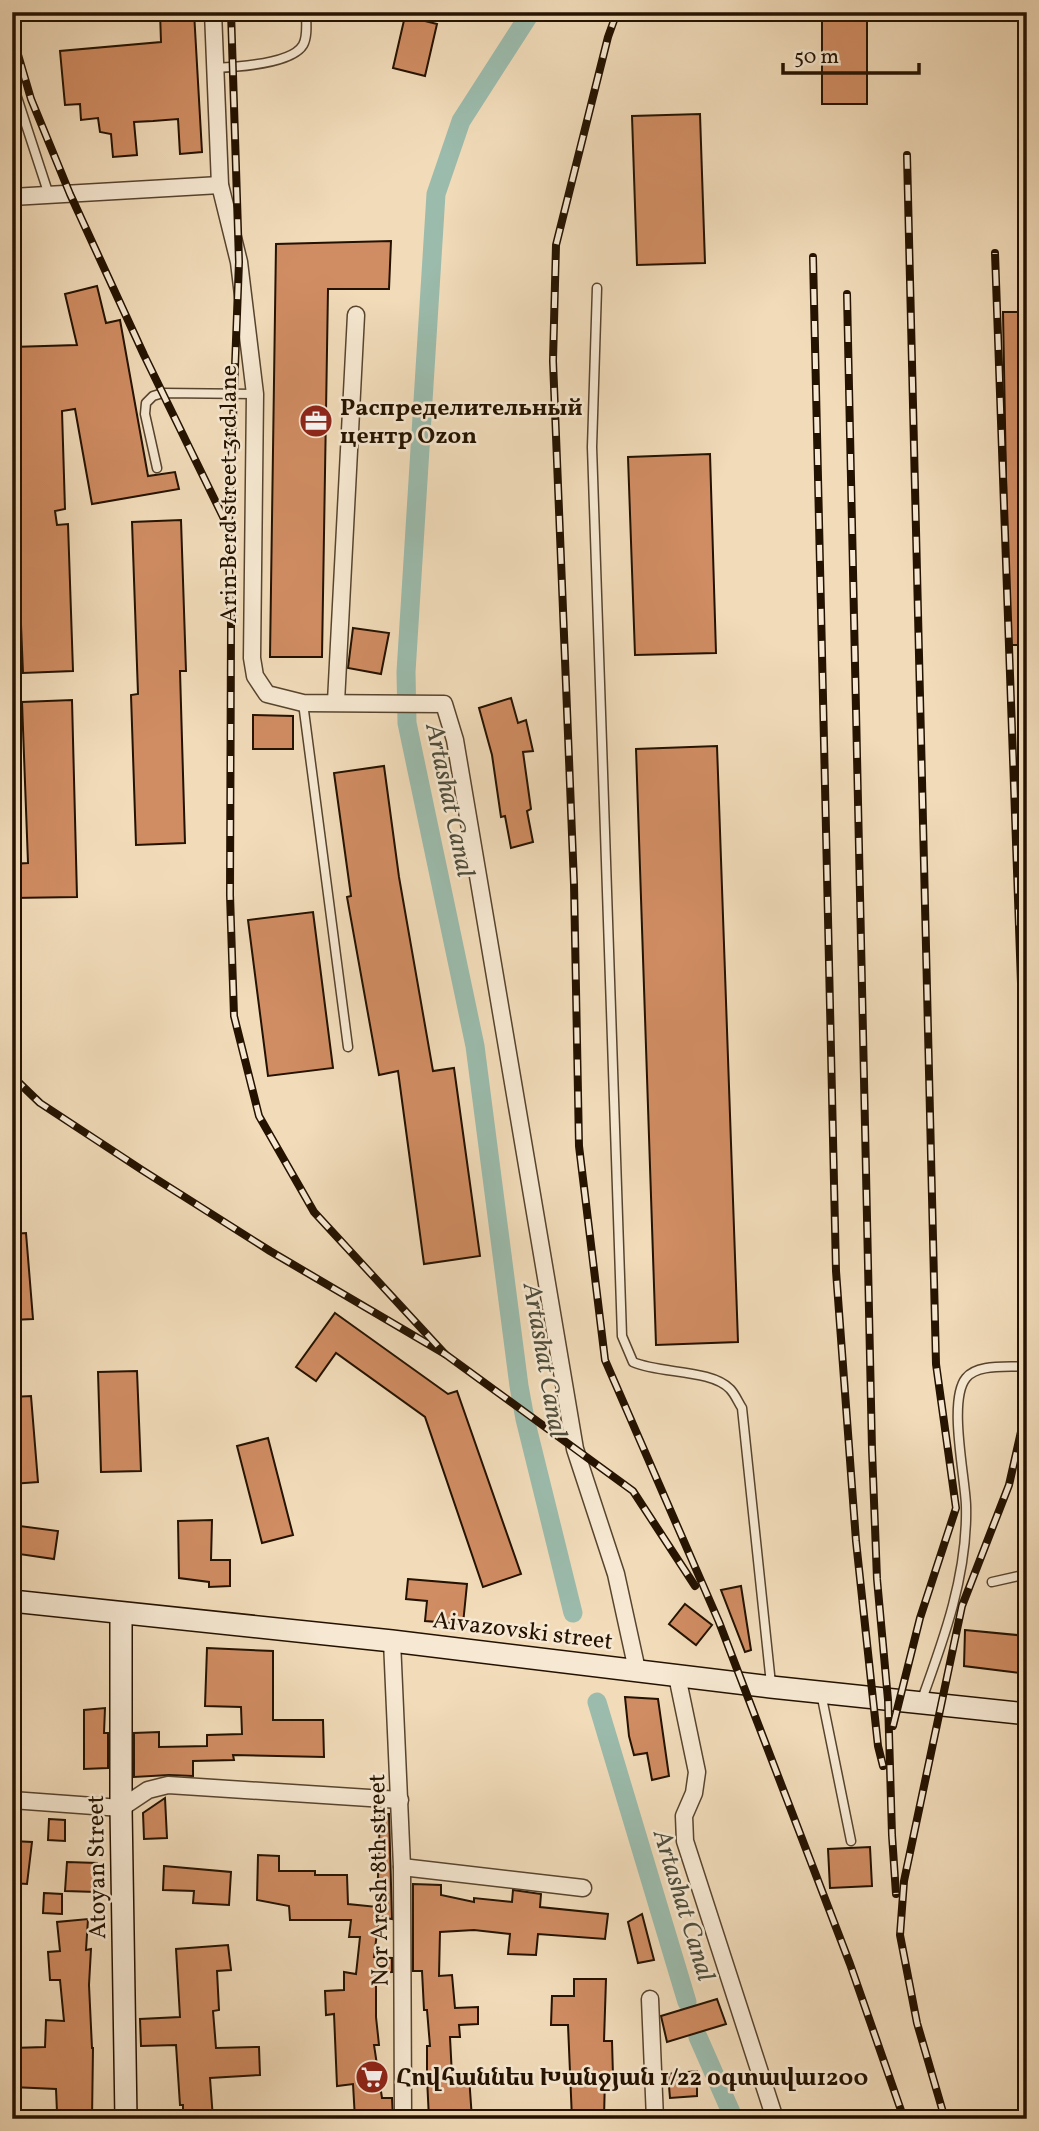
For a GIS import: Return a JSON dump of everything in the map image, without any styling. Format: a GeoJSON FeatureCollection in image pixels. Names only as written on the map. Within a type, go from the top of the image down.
{"type":"FeatureCollection","features":[{"type":"Feature","properties":{"kind":"main road","name":"Aivazovski street"},"geometry":{"type":"LineString","coordinates":[[12,1601],[392,1641],[821,1693],[1027,1714]]}},
{"type":"Feature","properties":{"kind":"main road","name":"Atoyan Street"},"geometry":{"type":"LineString","coordinates":[[121,1614],[126,2119]]}},
{"type":"Feature","properties":{"kind":"street","name":"Arin Berd street 3rd lane"},"geometry":{"type":"LineString","coordinates":[[212,12],[220,185],[239,262],[255,394],[252,658],[255,676],[267,694],[303,702],[444,704],[455,740],[575,1449],[616,1574],[637,1670]]}},
{"type":"Feature","properties":{"kind":"street"},"geometry":{"type":"LineString","coordinates":[[12,197],[220,185]]}},
{"type":"Feature","properties":{"kind":"street"},"geometry":{"type":"LineString","coordinates":[[336,702],[356,315]]}},
{"type":"Feature","properties":{"kind":"street","name":"Nor Aresh 8th street"},"geometry":{"type":"LineString","coordinates":[[392,1641],[402,1867],[403,2119]]}},
{"type":"Feature","properties":{"kind":"street"},"geometry":{"type":"LineString","coordinates":[[677,1676],[696,1772],[694,1793],[684,1816],[685,1841],[775,2119]]}},
{"type":"Feature","properties":{"kind":"street"},"geometry":{"type":"LineString","coordinates":[[12,1800],[121,1808],[148,1790],[168,1785],[400,1800]]}},
{"type":"Feature","properties":{"kind":"street"},"geometry":{"type":"LineString","coordinates":[[402,1867],[583,1888]]}},
{"type":"Feature","properties":{"kind":"street"},"geometry":{"type":"LineString","coordinates":[[650,1999],[655,2119]]}},
{"type":"Feature","properties":{"kind":"lane"},"geometry":{"type":"LineString","coordinates":[[215,68],[279,60],[299,50],[306,36],[306,12]]}},
{"type":"Feature","properties":{"kind":"lane"},"geometry":{"type":"LineString","coordinates":[[12,82],[49,195]]}},
{"type":"Feature","properties":{"kind":"lane"},"geometry":{"type":"LineString","coordinates":[[597,288],[592,447],[622,1336],[633,1362],[647,1368],[703,1376],[729,1387],[742,1408],[771,1687]]}},
{"type":"Feature","properties":{"kind":"lane"},"geometry":{"type":"LineString","coordinates":[[157,468],[145,414],[146,402],[153,396],[163,393],[255,394]]}},
{"type":"Feature","properties":{"kind":"lane"},"geometry":{"type":"LineString","coordinates":[[303,702],[348,1047]]}},
{"type":"Feature","properties":{"kind":"lane"},"geometry":{"type":"LineString","coordinates":[[921,1703],[947,1631],[965,1545],[966,1504],[957,1404],[965,1379],[979,1369],[1027,1366]]}},
{"type":"Feature","properties":{"kind":"lane"},"geometry":{"type":"LineString","coordinates":[[992,1582],[1027,1574]]}},
{"type":"Feature","properties":{"kind":"lane"},"geometry":{"type":"LineString","coordinates":[[821,1693],[851,1842]]}},
{"type":"Feature","properties":{"kind":"building"},"geometry":{"type":"Polygon","coordinates":[[[160,12],[194,12],[202,152],[180,154],[178,119],[134,122],[137,155],[113,157],[111,134],[100,132],[98,118],[81,120],[80,104],[65,105],[60,51],[161,42],[160,12]]]}},
{"type":"Feature","properties":{"kind":"building"},"geometry":{"type":"Polygon","coordinates":[[[822,12],[867,12],[867,104],[822,104],[822,12]]]}},
{"type":"Feature","properties":{"kind":"building"},"geometry":{"type":"Polygon","coordinates":[[[405,16],[437,24],[425,76],[393,68],[405,16]]]}},
{"type":"Feature","properties":{"kind":"building"},"geometry":{"type":"Polygon","coordinates":[[[700,114],[705,263],[637,265],[632,116],[700,114]]]}},
{"type":"Feature","properties":{"kind":"building"},"geometry":{"type":"Polygon","coordinates":[[[391,241],[389,289],[328,289],[322,657],[270,657],[276,244],[391,241]]]}},
{"type":"Feature","properties":{"kind":"building"},"geometry":{"type":"Polygon","coordinates":[[[97,286],[106,323],[120,320],[148,476],[175,472],[179,489],[92,504],[75,409],[62,411],[65,509],[55,511],[57,525],[68,524],[73,671],[23,673],[12,347],[77,345],[65,294],[97,286]]]}},
{"type":"Feature","properties":{"kind":"building"},"geometry":{"type":"Polygon","coordinates":[[[1003,312],[1027,312],[1027,645],[1009,645],[1003,312]]]}},
{"type":"Feature","properties":{"kind":"building"},"geometry":{"type":"Polygon","coordinates":[[[710,454],[716,653],[635,655],[628,457],[710,454]]]}},
{"type":"Feature","properties":{"kind":"building"},"geometry":{"type":"Polygon","coordinates":[[[181,520],[186,671],[180,671],[185,843],[136,845],[131,695],[138,694],[132,522],[181,520]]]}},
{"type":"Feature","properties":{"kind":"building"},"geometry":{"type":"Polygon","coordinates":[[[353,628],[389,633],[381,674],[348,668],[353,628]]]}},
{"type":"Feature","properties":{"kind":"building"},"geometry":{"type":"Polygon","coordinates":[[[511,698],[518,723],[526,720],[533,751],[523,752],[531,809],[527,811],[533,842],[511,848],[505,816],[501,817],[492,755],[479,708],[511,698]]]}},
{"type":"Feature","properties":{"kind":"building"},"geometry":{"type":"Polygon","coordinates":[[[72,700],[77,897],[12,898],[12,864],[28,863],[22,702],[72,700]]]}},
{"type":"Feature","properties":{"kind":"building"},"geometry":{"type":"Polygon","coordinates":[[[253,715],[293,716],[293,749],[253,749],[253,715]]]}},
{"type":"Feature","properties":{"kind":"building"},"geometry":{"type":"Polygon","coordinates":[[[717,746],[738,1342],[656,1345],[636,749],[717,746]]]}},
{"type":"Feature","properties":{"kind":"building"},"geometry":{"type":"Polygon","coordinates":[[[384,766],[399,877],[433,1071],[454,1068],[480,1256],[424,1264],[398,1071],[379,1075],[347,897],[351,896],[334,773],[384,766]]]}},
{"type":"Feature","properties":{"kind":"building"},"geometry":{"type":"Polygon","coordinates":[[[313,912],[333,1068],[268,1076],[248,920],[313,912]]]}},
{"type":"Feature","properties":{"kind":"building"},"geometry":{"type":"Polygon","coordinates":[[[26,1233],[33,1319],[12,1320],[12,1234],[26,1233]]]}},
{"type":"Feature","properties":{"kind":"building"},"geometry":{"type":"Polygon","coordinates":[[[335,1313],[448,1394],[457,1391],[521,1574],[483,1587],[425,1417],[336,1353],[316,1381],[296,1367],[335,1313]]]}},
{"type":"Feature","properties":{"kind":"building"},"geometry":{"type":"Polygon","coordinates":[[[137,1371],[141,1471],[101,1472],[98,1372],[137,1371]]]}},
{"type":"Feature","properties":{"kind":"building"},"geometry":{"type":"Polygon","coordinates":[[[31,1396],[38,1482],[12,1484],[12,1397],[31,1396]]]}},
{"type":"Feature","properties":{"kind":"building"},"geometry":{"type":"Polygon","coordinates":[[[268,1438],[293,1535],[262,1543],[237,1446],[268,1438]]]}},
{"type":"Feature","properties":{"kind":"building"},"geometry":{"type":"Polygon","coordinates":[[[212,1520],[211,1560],[230,1560],[230,1586],[209,1587],[209,1582],[179,1578],[178,1521],[212,1520]]]}},
{"type":"Feature","properties":{"kind":"building"},"geometry":{"type":"Polygon","coordinates":[[[12,1525],[58,1531],[54,1559],[12,1553],[12,1525]]]}},
{"type":"Feature","properties":{"kind":"building"},"geometry":{"type":"Polygon","coordinates":[[[408,1579],[467,1584],[463,1624],[425,1621],[427,1601],[406,1599],[408,1579]]]}},
{"type":"Feature","properties":{"kind":"building"},"geometry":{"type":"Polygon","coordinates":[[[741,1586],[751,1650],[745,1652],[721,1590],[741,1586]]]}},
{"type":"Feature","properties":{"kind":"building"},"geometry":{"type":"Polygon","coordinates":[[[685,1604],[712,1625],[696,1645],[669,1624],[685,1604]]]}},
{"type":"Feature","properties":{"kind":"building"},"geometry":{"type":"Polygon","coordinates":[[[965,1630],[1027,1636],[1027,1674],[964,1666],[965,1630]]]}},
{"type":"Feature","properties":{"kind":"building"},"geometry":{"type":"Polygon","coordinates":[[[207,1648],[273,1651],[273,1720],[323,1720],[324,1757],[233,1755],[234,1760],[193,1761],[193,1776],[134,1777],[134,1733],[159,1732],[159,1747],[207,1746],[207,1735],[242,1734],[241,1707],[205,1706],[207,1648]]]}},
{"type":"Feature","properties":{"kind":"building"},"geometry":{"type":"Polygon","coordinates":[[[625,1697],[658,1699],[669,1776],[652,1780],[647,1753],[634,1755],[625,1697]]]}},
{"type":"Feature","properties":{"kind":"building"},"geometry":{"type":"Polygon","coordinates":[[[105,1708],[104,1733],[108,1733],[108,1768],[84,1769],[84,1710],[105,1708]]]}},
{"type":"Feature","properties":{"kind":"building"},"geometry":{"type":"Polygon","coordinates":[[[165,1798],[167,1838],[144,1839],[143,1813],[165,1798]]]}},
{"type":"Feature","properties":{"kind":"building"},"geometry":{"type":"Polygon","coordinates":[[[380,1814],[389,1814],[392,1919],[379,1917],[374,1957],[392,1958],[392,1972],[376,1973],[379,2045],[374,2045],[382,2098],[392,2098],[393,2119],[355,2119],[353,2084],[337,2086],[334,2014],[326,2015],[325,1991],[344,1990],[344,1972],[356,1974],[360,1937],[349,1937],[351,1920],[290,1920],[289,1906],[257,1900],[258,1855],[279,1856],[279,1871],[315,1871],[315,1875],[347,1875],[348,1904],[377,1907],[380,1814]]]}},
{"type":"Feature","properties":{"kind":"building"},"geometry":{"type":"Polygon","coordinates":[[[49,1819],[65,1820],[65,1841],[48,1840],[49,1819]]]}},
{"type":"Feature","properties":{"kind":"building"},"geometry":{"type":"Polygon","coordinates":[[[12,1841],[32,1842],[27,1884],[12,1883],[12,1841]]]}},
{"type":"Feature","properties":{"kind":"building"},"geometry":{"type":"Polygon","coordinates":[[[870,1847],[872,1886],[830,1888],[828,1849],[870,1847]]]}},
{"type":"Feature","properties":{"kind":"building"},"geometry":{"type":"Polygon","coordinates":[[[67,1862],[97,1863],[96,1892],[65,1891],[67,1862]]]}},
{"type":"Feature","properties":{"kind":"building"},"geometry":{"type":"Polygon","coordinates":[[[164,1866],[231,1872],[229,1905],[193,1903],[194,1891],[163,1890],[164,1866]]]}},
{"type":"Feature","properties":{"kind":"building"},"geometry":{"type":"Polygon","coordinates":[[[413,1884],[441,1885],[441,1895],[474,1902],[474,1898],[512,1902],[513,1890],[541,1894],[540,1907],[608,1914],[605,1939],[538,1934],[536,1955],[508,1954],[510,1934],[474,1930],[440,1932],[439,1976],[452,1975],[455,2008],[478,2007],[478,2024],[459,2025],[460,2037],[450,2037],[452,2076],[469,2076],[472,2119],[429,2119],[427,2046],[430,2046],[427,2010],[424,2010],[422,1971],[413,1971],[413,1884]]]}},
{"type":"Feature","properties":{"kind":"building"},"geometry":{"type":"Polygon","coordinates":[[[44,1893],[62,1894],[62,1914],[43,1913],[44,1893]]]}},
{"type":"Feature","properties":{"kind":"building"},"geometry":{"type":"Polygon","coordinates":[[[642,1914],[654,1960],[638,1963],[628,1922],[642,1914]]]}},
{"type":"Feature","properties":{"kind":"building"},"geometry":{"type":"Polygon","coordinates":[[[88,1919],[86,1950],[91,1949],[89,1985],[93,2048],[92,2119],[66,2119],[66,2112],[57,2112],[56,2089],[12,2087],[12,2048],[45,2047],[46,2020],[64,2021],[60,1980],[50,1980],[48,1952],[60,1951],[57,1922],[88,1919]]]}},
{"type":"Feature","properties":{"kind":"building"},"geometry":{"type":"Polygon","coordinates":[[[228,1945],[231,1970],[217,1971],[219,2010],[213,2011],[216,2048],[259,2047],[260,2075],[210,2078],[213,2119],[183,2119],[176,2045],[141,2046],[140,2019],[180,2017],[176,1949],[228,1945]]]}},
{"type":"Feature","properties":{"kind":"building"},"geometry":{"type":"Polygon","coordinates":[[[574,1979],[606,1979],[604,2041],[612,2041],[613,2076],[605,2076],[604,2119],[572,2119],[568,2025],[551,2025],[552,1996],[574,1996],[574,1979]]]}},
{"type":"Feature","properties":{"kind":"building"},"geometry":{"type":"Polygon","coordinates":[[[717,1999],[726,2024],[667,2042],[661,2016],[717,1999]]]}},
{"type":"Feature","properties":{"kind":"building"},"geometry":{"type":"Polygon","coordinates":[[[697,2071],[697,2096],[670,2098],[668,2074],[697,2071]]]}},
{"type":"Feature","properties":{"kind":"waterway","name":"Artashat Canal"},"geometry":{"type":"LineString","coordinates":[[531,12],[461,121],[436,194],[406,672],[407,723],[475,1046],[525,1419],[573,1613]]}},
{"type":"Feature","properties":{"kind":"waterway","name":"Artashat Canal"},"geometry":{"type":"LineString","coordinates":[[597,1702],[687,2002]]}},
{"type":"Feature","properties":{"kind":"waterway","name":"Artashat Canal"},"geometry":{"type":"LineString","coordinates":[[698,2037],[734,2119]]}},
{"type":"Feature","properties":{"kind":"railway"},"geometry":{"type":"LineString","coordinates":[[229,523],[239,262],[231,12]]}},
{"type":"Feature","properties":{"kind":"railway"},"geometry":{"type":"LineString","coordinates":[[617,12],[608,37],[556,245],[553,361],[574,884],[579,1146],[605,1360],[719,1622],[850,1964],[904,2119]]}},
{"type":"Feature","properties":{"kind":"railway"},"geometry":{"type":"LineString","coordinates":[[12,34],[31,99],[70,194],[144,355],[228,527],[231,624],[230,895],[234,1016],[259,1116],[314,1212],[445,1354]]}},
{"type":"Feature","properties":{"kind":"railway"},"geometry":{"type":"LineString","coordinates":[[893,1726],[920,1618],[956,1508],[936,1364],[907,155]]}},
{"type":"Feature","properties":{"kind":"railway"},"geometry":{"type":"LineString","coordinates":[[945,2119],[917,2023],[900,1935],[904,1881],[962,1606],[1009,1485],[1025,1414],[1023,1039],[995,253]]}},
{"type":"Feature","properties":{"kind":"railway"},"geometry":{"type":"LineString","coordinates":[[813,257],[836,1271],[856,1541],[878,1746],[883,1766]]}},
{"type":"Feature","properties":{"kind":"railway"},"geometry":{"type":"LineString","coordinates":[[847,294],[872,1449],[877,1579],[888,1700],[896,1894]]}},
{"type":"Feature","properties":{"kind":"railway"},"geometry":{"type":"LineString","coordinates":[[12,1076],[40,1103],[142,1170],[270,1251],[445,1354],[633,1491],[695,1586]]}},
{"type":"Feature","properties":{"kind":"place","name":"Распределительный центр Ozon"},"geometry":{"type":"Point","coordinates":[316,421]}},
{"type":"Feature","properties":{"kind":"place","name":"Հովհաննես Խանջյան 1/22 օգտավա1200"},"geometry":{"type":"Point","coordinates":[372,2077]}}]}
